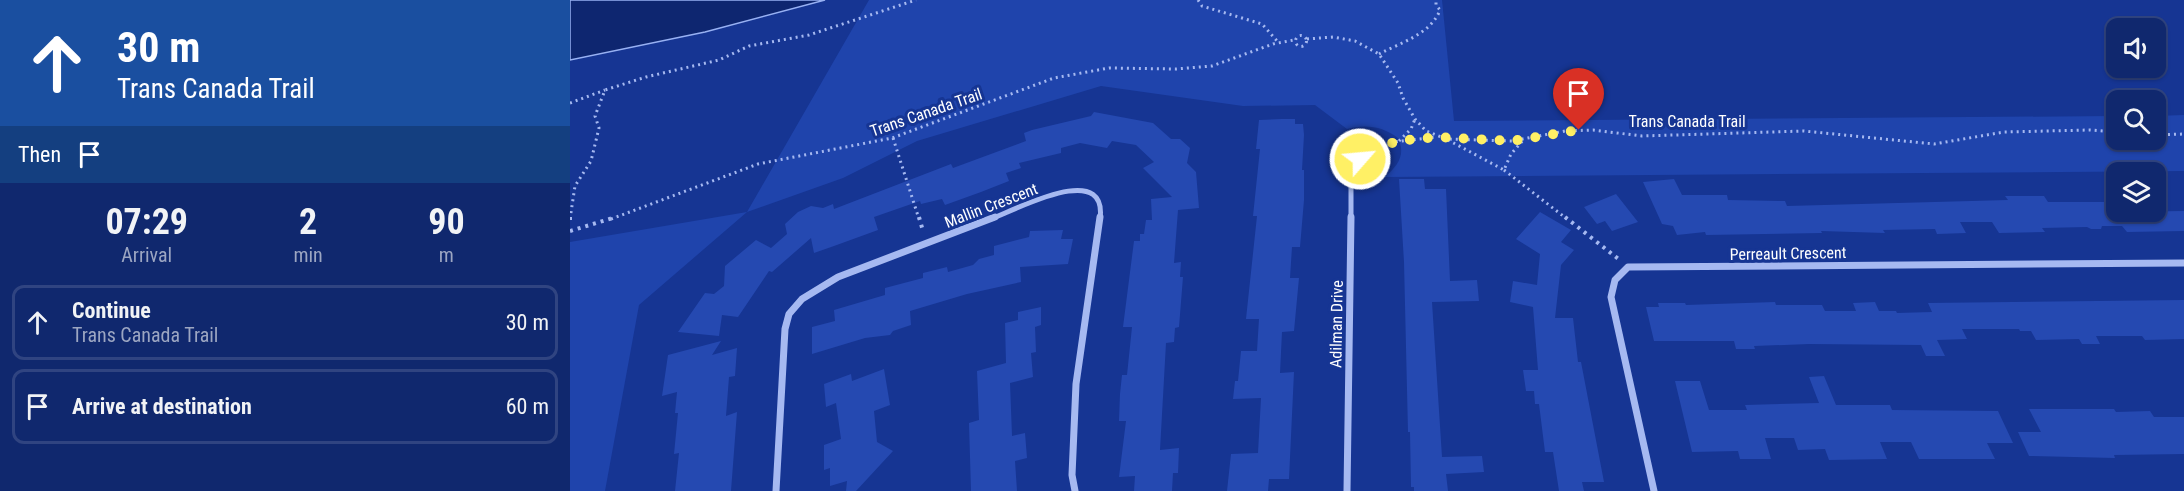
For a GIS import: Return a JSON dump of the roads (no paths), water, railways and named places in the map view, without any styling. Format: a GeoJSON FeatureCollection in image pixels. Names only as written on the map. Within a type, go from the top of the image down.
{"type":"FeatureCollection","features":[{"type":"Feature","properties":{"kind":"street","name":"Adilman Drive"},"geometry":{"type":"LineString","coordinates":[[1347,491],[1351,186],[1360,159]]}},
{"type":"Feature","properties":{"kind":"street","name":"Mallin Crescent"},"geometry":{"type":"LineString","coordinates":[[776,491],[785,329],[789,314],[802,299],[838,277],[1057,194],[1079,189],[1089,190],[1096,194],[1101,200],[1101,209],[1076,384],[1072,475],[1075,491]]}},
{"type":"Feature","properties":{"kind":"street","name":"Perreault Crescent"},"geometry":{"type":"LineString","coordinates":[[1654,491],[1611,297],[1617,275],[1628,267],[2184,263]]}}]}
